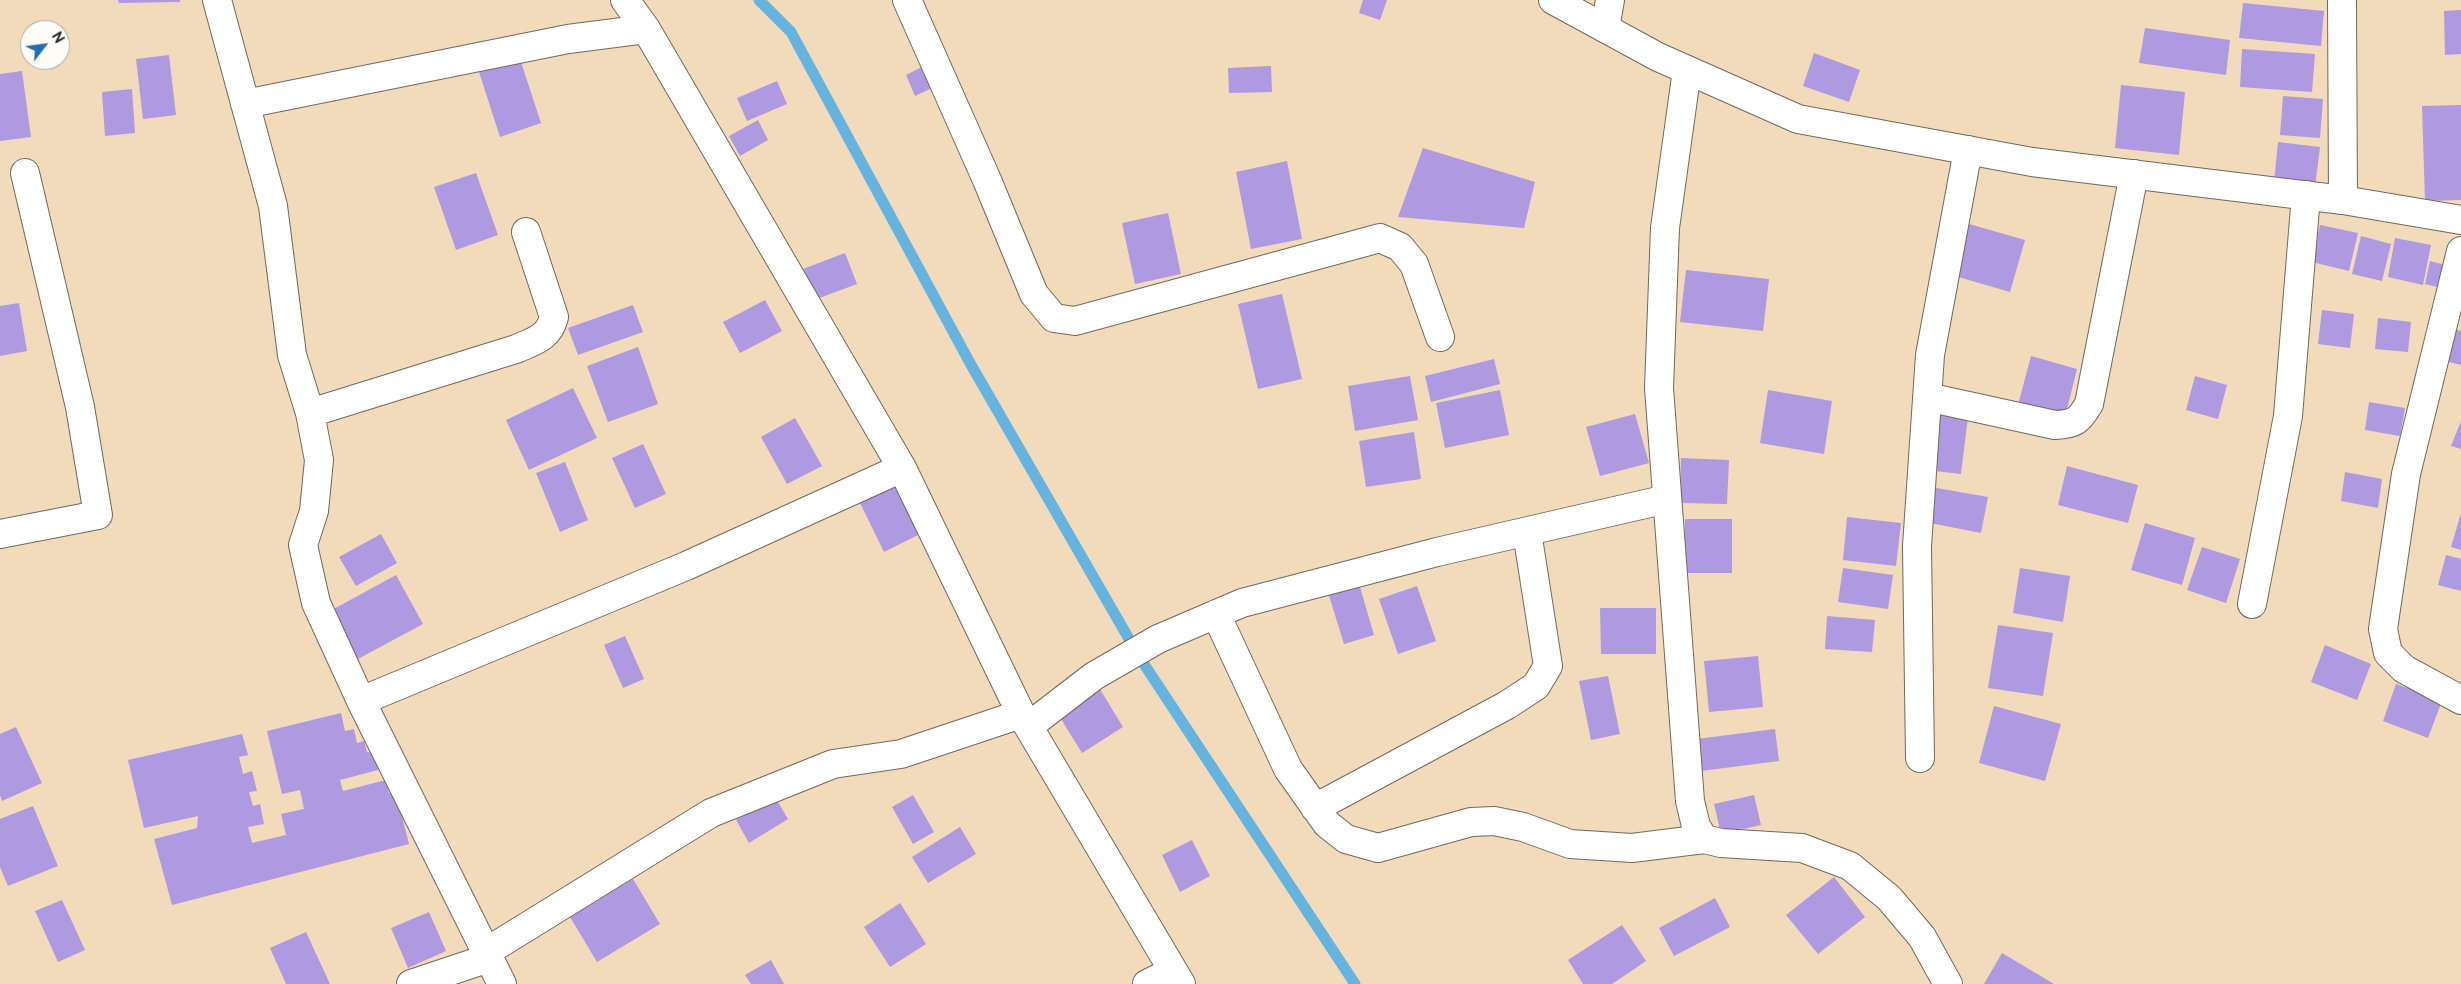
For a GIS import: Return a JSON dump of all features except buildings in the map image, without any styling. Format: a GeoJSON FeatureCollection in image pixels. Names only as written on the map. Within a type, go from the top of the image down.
{"type":"FeatureCollection","features":[{"type":"Feature","properties":{"kind":"street"},"geometry":{"type":"LineString","coordinates":[[217,0],[273,206],[292,355],[310,413],[319,460],[314,511],[303,545],[316,603],[361,702],[502,984]]}},
{"type":"Feature","properties":{"kind":"street"},"geometry":{"type":"LineString","coordinates":[[625,0],[646,29],[902,468],[1025,720],[1177,977],[1147,984]]}},
{"type":"Feature","properties":{"kind":"street"},"geometry":{"type":"LineString","coordinates":[[907,0],[987,180],[1034,294],[1054,318],[1075,321],[1380,238],[1400,247],[1414,264],[1440,337]]}},
{"type":"Feature","properties":{"kind":"street"},"geometry":{"type":"LineString","coordinates":[[1553,0],[1658,57],[1798,119],[2032,162],[2343,200],[2461,220]]}},
{"type":"Feature","properties":{"kind":"street"},"geometry":{"type":"LineString","coordinates":[[1605,28],[1610,0]]}},
{"type":"Feature","properties":{"kind":"street"},"geometry":{"type":"LineString","coordinates":[[2342,0],[2343,200]]}},
{"type":"Feature","properties":{"kind":"street"},"geometry":{"type":"LineString","coordinates":[[245,104],[568,39],[646,29]]}},
{"type":"Feature","properties":{"kind":"street"},"geometry":{"type":"LineString","coordinates":[[1687,70],[1665,228],[1659,388],[1690,801],[1696,826],[1704,839]]}},
{"type":"Feature","properties":{"kind":"street"},"geometry":{"type":"LineString","coordinates":[[1920,758],[1917,546],[1930,355],[1968,150]]}},
{"type":"Feature","properties":{"kind":"street"},"geometry":{"type":"LineString","coordinates":[[0,534],[98,516],[80,407],[25,173]]}},
{"type":"Feature","properties":{"kind":"street"},"geometry":{"type":"LineString","coordinates":[[1928,397],[2055,425],[2072,424],[2083,415],[2089,404],[2134,174]]}},
{"type":"Feature","properties":{"kind":"street"},"geometry":{"type":"LineString","coordinates":[[2252,604],[2288,416],[2306,196]]}},
{"type":"Feature","properties":{"kind":"street"},"geometry":{"type":"LineString","coordinates":[[310,413],[516,349],[541,337],[551,329],[554,318],[526,232]]}},
{"type":"Feature","properties":{"kind":"street"},"geometry":{"type":"LineString","coordinates":[[2461,251],[2406,474],[2383,629],[2388,653],[2404,669],[2461,700]]}},
{"type":"Feature","properties":{"kind":"street"},"geometry":{"type":"LineString","coordinates":[[361,702],[686,566],[902,468]]}},
{"type":"Feature","properties":{"kind":"street"},"geometry":{"type":"LineString","coordinates":[[411,984],[487,955],[711,814],[833,764],[901,754],[1025,720],[1094,676],[1158,639],[1242,603],[1437,552],[1668,499]]}},
{"type":"Feature","properties":{"kind":"street"},"geometry":{"type":"LineString","coordinates":[[1315,808],[1507,705],[1536,686],[1548,666],[1526,532]]}},
{"type":"Feature","properties":{"kind":"street"},"geometry":{"type":"LineString","coordinates":[[1216,614],[1288,769],[1327,824],[1346,839],[1378,848],[1471,822],[1494,821],[1523,827],[1570,844],[1632,848],[1704,839],[1720,843],[1802,848],[1850,866],[1889,898],[1922,937],[1948,984]]}},
{"type":"Feature","properties":{"kind":"waterway"},"geometry":{"type":"LineString","coordinates":[[759,0],[791,32],[970,363],[1140,658],[1355,984]]}}]}
